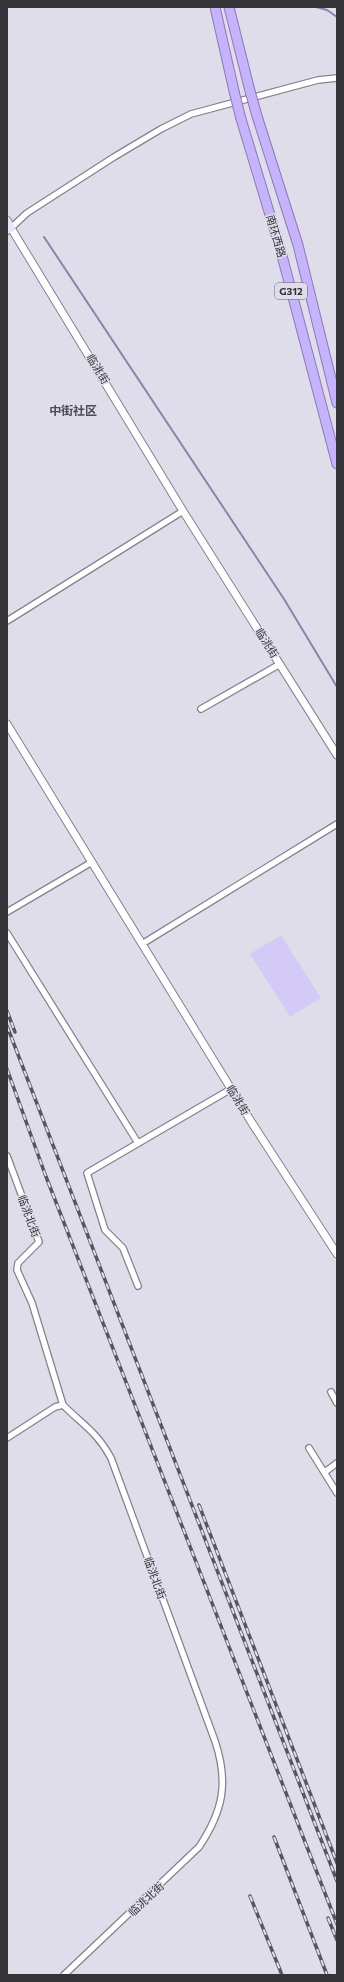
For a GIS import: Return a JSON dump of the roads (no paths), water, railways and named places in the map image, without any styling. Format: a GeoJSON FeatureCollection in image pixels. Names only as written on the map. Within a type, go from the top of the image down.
{"type":"FeatureCollection","features":[{"type":"Feature","properties":{"kind":"highway","name":"南环西路"},"geometry":{"type":"LineString","coordinates":[[216,10],[241,119],[280,248],[337,464]]}},
{"type":"Feature","properties":{"kind":"highway","name":"南环西路"},"geometry":{"type":"LineString","coordinates":[[230,10],[256,116],[298,245],[337,403]]}},
{"type":"Feature","properties":{"kind":"street"},"geometry":{"type":"LineString","coordinates":[[8,226],[161,129],[191,114],[318,80],[337,78]]}},
{"type":"Feature","properties":{"kind":"street","name":"临洮街"},"geometry":{"type":"LineString","coordinates":[[8,226],[183,511],[337,755]]}},
{"type":"Feature","properties":{"kind":"street"},"geometry":{"type":"LineString","coordinates":[[7,621],[183,511]]}},
{"type":"Feature","properties":{"kind":"street"},"geometry":{"type":"LineString","coordinates":[[201,709],[280,664]]}},
{"type":"Feature","properties":{"kind":"street","name":"临洮街"},"geometry":{"type":"LineString","coordinates":[[7,724],[231,1089],[337,1254]]}},
{"type":"Feature","properties":{"kind":"street"},"geometry":{"type":"LineString","coordinates":[[142,944],[337,824]]}},
{"type":"Feature","properties":{"kind":"street"},"geometry":{"type":"LineString","coordinates":[[7,912],[92,862]]}},
{"type":"Feature","properties":{"kind":"street"},"geometry":{"type":"LineString","coordinates":[[7,933],[138,1143]]}},
{"type":"Feature","properties":{"kind":"street"},"geometry":{"type":"LineString","coordinates":[[138,1286],[123,1248],[105,1230],[87,1173],[231,1089]]}},
{"type":"Feature","properties":{"kind":"street","name":"临洮北街"},"geometry":{"type":"LineString","coordinates":[[7,1156],[39,1242],[18,1263],[17,1270],[32,1303],[63,1405],[94,1432],[103,1443],[111,1458],[220,1756],[223,1784],[219,1812],[213,1825],[199,1847],[64,1975]]}},
{"type":"Feature","properties":{"kind":"street"},"geometry":{"type":"LineString","coordinates":[[330,1392],[337,1403]]}},
{"type":"Feature","properties":{"kind":"street"},"geometry":{"type":"LineString","coordinates":[[7,1438],[55,1407],[63,1405]]}},
{"type":"Feature","properties":{"kind":"street"},"geometry":{"type":"LineString","coordinates":[[308,1448],[325,1472],[337,1493]]}},
{"type":"Feature","properties":{"kind":"street"},"geometry":{"type":"LineString","coordinates":[[325,1472],[337,1463]]}},
{"type":"Feature","properties":{"kind":"waterway"},"geometry":{"type":"LineString","coordinates":[[316,7],[327,10],[337,17]]}},
{"type":"Feature","properties":{"kind":"waterway"},"geometry":{"type":"LineString","coordinates":[[44,237],[284,599],[337,687]]}},
{"type":"Feature","properties":{"kind":"railway"},"geometry":{"type":"LineString","coordinates":[[7,1011],[15,1032]]}},
{"type":"Feature","properties":{"kind":"railway"},"geometry":{"type":"LineString","coordinates":[[7,1026],[337,1881]]}},
{"type":"Feature","properties":{"kind":"railway"},"geometry":{"type":"LineString","coordinates":[[7,1069],[45,1174],[337,1924]]}},
{"type":"Feature","properties":{"kind":"railway"},"geometry":{"type":"LineString","coordinates":[[199,1505],[337,1863]]}},
{"type":"Feature","properties":{"kind":"railway"},"geometry":{"type":"LineString","coordinates":[[274,1837],[327,1975]]}},
{"type":"Feature","properties":{"kind":"railway"},"geometry":{"type":"LineString","coordinates":[[250,1896],[282,1975]]}},
{"type":"Feature","properties":{"kind":"railway"},"geometry":{"type":"LineString","coordinates":[[328,1918],[337,1940]]}},
{"type":"Feature","properties":{"kind":"district","name":"中街社区"},"geometry":{"type":"Point","coordinates":[73,411]}}]}
